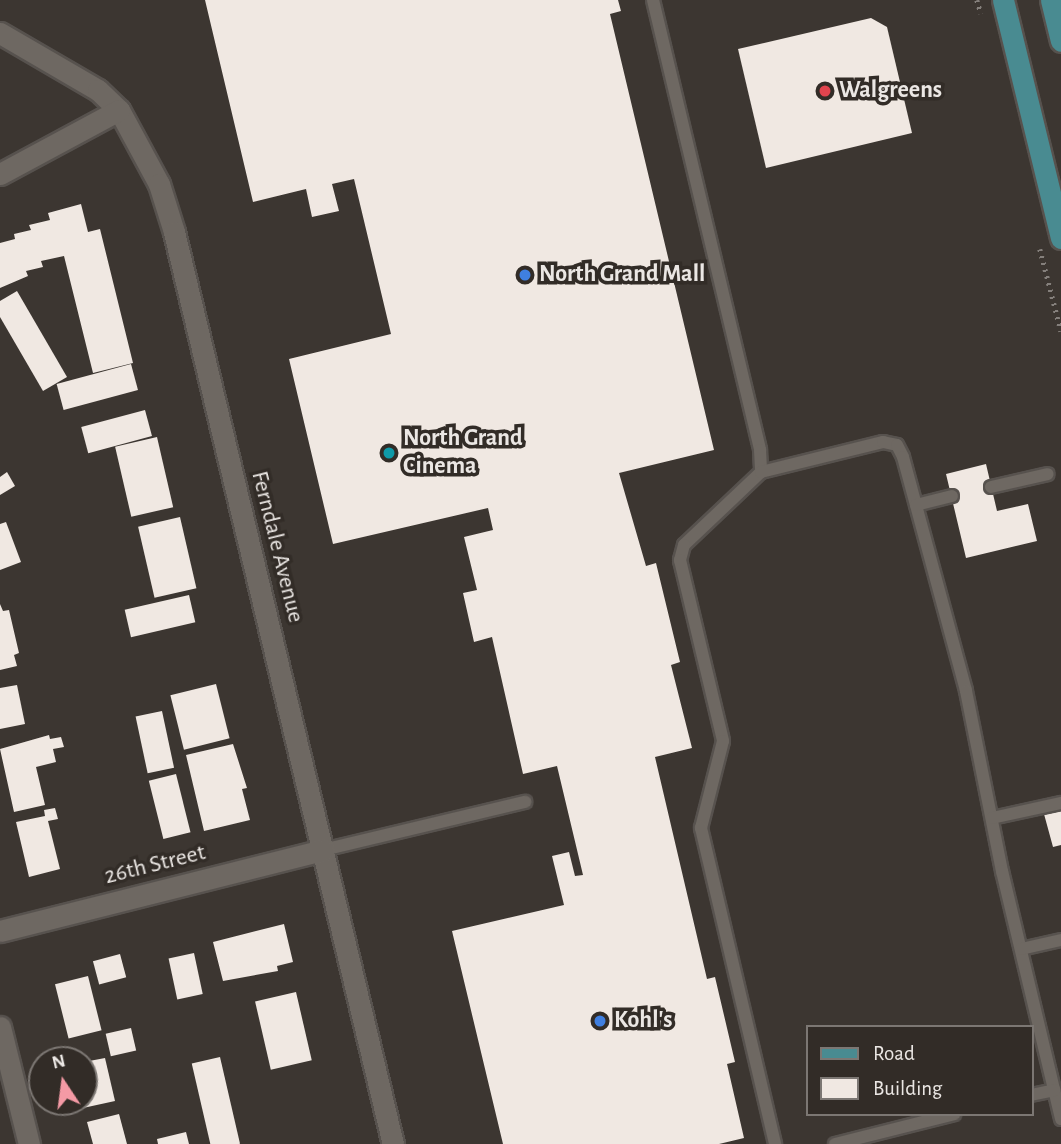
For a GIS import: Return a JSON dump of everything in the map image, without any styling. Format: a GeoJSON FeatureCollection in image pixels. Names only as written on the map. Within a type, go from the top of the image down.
{"type":"FeatureCollection","features":[{"type":"Feature","properties":{"kind":"main road"},"geometry":{"type":"LineString","coordinates":[[1003,0],[1061,238]]}},
{"type":"Feature","properties":{"kind":"main road"},"geometry":{"type":"LineString","coordinates":[[1051,0],[1061,41]]}},
{"type":"Feature","properties":{"kind":"street","name":"Ferndale Avenue"},"geometry":{"type":"LineString","coordinates":[[0,33],[73,72],[119,110],[159,184],[174,232],[393,1144]]}},
{"type":"Feature","properties":{"kind":"street"},"geometry":{"type":"LineString","coordinates":[[0,174],[119,110]]}},
{"type":"Feature","properties":{"kind":"street","name":"26th Street"},"geometry":{"type":"LineString","coordinates":[[0,931],[323,850]]}},
{"type":"Feature","properties":{"kind":"street"},"geometry":{"type":"LineString","coordinates":[[0,1027],[29,1144]]}},
{"type":"Feature","properties":{"kind":"lane"},"geometry":{"type":"LineString","coordinates":[[653,0],[753,416],[761,472]]}},
{"type":"Feature","properties":{"kind":"lane"},"geometry":{"type":"LineString","coordinates":[[775,1144],[701,828],[723,741],[680,560],[684,545],[761,472],[883,442],[897,445],[963,679],[1021,949],[1060,1113]]}},
{"type":"Feature","properties":{"kind":"lane"},"geometry":{"type":"LineString","coordinates":[[991,487],[1048,474]]}},
{"type":"Feature","properties":{"kind":"lane"},"geometry":{"type":"LineString","coordinates":[[916,505],[951,496]]}},
{"type":"Feature","properties":{"kind":"lane"},"geometry":{"type":"LineString","coordinates":[[323,850],[525,802]]}},
{"type":"Feature","properties":{"kind":"lane"},"geometry":{"type":"LineString","coordinates":[[992,818],[1061,803]]}},
{"type":"Feature","properties":{"kind":"lane"},"geometry":{"type":"LineString","coordinates":[[1021,949],[1061,940]]}},
{"type":"Feature","properties":{"kind":"lane"},"geometry":{"type":"LineString","coordinates":[[1033,1095],[1054,1090]]}},
{"type":"Feature","properties":{"kind":"lane"},"geometry":{"type":"LineString","coordinates":[[835,1144],[871,1140],[948,1116]]}},
{"type":"Feature","properties":{"kind":"building","name":"North Grand Mall"},"geometry":{"type":"Polygon","coordinates":[[[205,0],[618,0],[621,11],[610,14],[714,450],[619,473],[646,566],[656,563],[680,662],[671,665],[692,748],[655,757],[707,979],[715,977],[735,1062],[727,1064],[744,1138],[719,1144],[503,1144],[452,931],[564,905],[552,856],[569,852],[575,876],[583,875],[557,766],[523,774],[492,637],[474,642],[463,593],[477,590],[464,537],[493,530],[488,508],[333,544],[289,359],[391,334],[354,179],[332,184],[339,211],[312,217],[306,189],[253,202],[205,0]]]}},
{"type":"Feature","properties":{"kind":"building","name":"Walgreens"},"geometry":{"type":"Polygon","coordinates":[[[871,18],[887,27],[912,133],[766,168],[738,49],[871,18]]]}},
{"type":"Feature","properties":{"kind":"building"},"geometry":{"type":"Polygon","coordinates":[[[81,204],[88,232],[100,229],[133,363],[93,373],[64,256],[41,261],[43,267],[26,271],[28,276],[0,288],[0,243],[15,239],[14,234],[31,230],[29,225],[50,220],[48,213],[81,204]]]}},
{"type":"Feature","properties":{"kind":"building"},"geometry":{"type":"Polygon","coordinates":[[[17,291],[67,377],[43,391],[0,317],[0,301],[17,291]]]}},
{"type":"Feature","properties":{"kind":"building"},"geometry":{"type":"Polygon","coordinates":[[[131,364],[138,390],[64,410],[57,384],[131,364]]]}},
{"type":"Feature","properties":{"kind":"building"},"geometry":{"type":"Polygon","coordinates":[[[145,410],[152,436],[88,453],[81,427],[145,410]]]}},
{"type":"Feature","properties":{"kind":"building"},"geometry":{"type":"Polygon","coordinates":[[[157,437],[173,507],[131,517],[115,447],[157,437]]]}},
{"type":"Feature","properties":{"kind":"building"},"geometry":{"type":"Polygon","coordinates":[[[986,464],[997,511],[1028,504],[1037,541],[966,558],[946,474],[986,464]]]}},
{"type":"Feature","properties":{"kind":"building"},"geometry":{"type":"Polygon","coordinates":[[[7,472],[15,486],[0,495],[0,477],[7,472]]]}},
{"type":"Feature","properties":{"kind":"building"},"geometry":{"type":"Polygon","coordinates":[[[180,517],[196,588],[155,598],[138,527],[180,517]]]}},
{"type":"Feature","properties":{"kind":"building"},"geometry":{"type":"Polygon","coordinates":[[[6,522],[21,562],[0,570],[0,524],[6,522]]]}},
{"type":"Feature","properties":{"kind":"building"},"geometry":{"type":"Polygon","coordinates":[[[189,595],[195,622],[131,637],[125,610],[189,595]]]}},
{"type":"Feature","properties":{"kind":"building"},"geometry":{"type":"Polygon","coordinates":[[[0,604],[3,611],[9,610],[19,653],[14,655],[17,666],[0,670],[0,604]]]}},
{"type":"Feature","properties":{"kind":"building"},"geometry":{"type":"Polygon","coordinates":[[[216,684],[230,738],[184,750],[170,695],[216,684]]]}},
{"type":"Feature","properties":{"kind":"building"},"geometry":{"type":"Polygon","coordinates":[[[17,685],[25,724],[0,729],[0,688],[17,685]]]}},
{"type":"Feature","properties":{"kind":"building"},"geometry":{"type":"Polygon","coordinates":[[[162,711],[174,768],[148,773],[136,717],[162,711]]]}},
{"type":"Feature","properties":{"kind":"building"},"geometry":{"type":"Polygon","coordinates":[[[49,735],[50,739],[61,737],[64,747],[53,749],[56,762],[36,767],[45,805],[14,812],[0,749],[49,735]]]}},
{"type":"Feature","properties":{"kind":"building"},"geometry":{"type":"Polygon","coordinates":[[[233,744],[247,788],[242,789],[250,820],[204,831],[186,755],[233,744]]]}},
{"type":"Feature","properties":{"kind":"building"},"geometry":{"type":"Polygon","coordinates":[[[176,774],[191,832],[163,839],[149,781],[176,774]]]}},
{"type":"Feature","properties":{"kind":"building"},"geometry":{"type":"Polygon","coordinates":[[[55,808],[58,819],[48,821],[60,869],[29,877],[16,822],[45,816],[44,810],[55,808]]]}},
{"type":"Feature","properties":{"kind":"building"},"geometry":{"type":"Polygon","coordinates":[[[1061,810],[1061,845],[1053,847],[1044,814],[1061,810]]]}},
{"type":"Feature","properties":{"kind":"building"},"geometry":{"type":"Polygon","coordinates":[[[284,924],[293,962],[277,966],[278,971],[223,981],[213,942],[284,924]]]}},
{"type":"Feature","properties":{"kind":"building"},"geometry":{"type":"Polygon","coordinates":[[[194,953],[203,994],[177,999],[169,958],[194,953]]]}},
{"type":"Feature","properties":{"kind":"building"},"geometry":{"type":"Polygon","coordinates":[[[120,954],[126,977],[99,984],[93,961],[120,954]]]}},
{"type":"Feature","properties":{"kind":"building"},"geometry":{"type":"Polygon","coordinates":[[[88,976],[102,1030],[69,1039],[55,984],[88,976]]]}},
{"type":"Feature","properties":{"kind":"building"},"geometry":{"type":"Polygon","coordinates":[[[296,992],[312,1060],[271,1070],[255,1001],[296,992]]]}},
{"type":"Feature","properties":{"kind":"building"},"geometry":{"type":"Polygon","coordinates":[[[131,1028],[136,1050],[111,1056],[106,1034],[131,1028]]]}},
{"type":"Feature","properties":{"kind":"building"},"geometry":{"type":"Polygon","coordinates":[[[220,1057],[240,1144],[210,1144],[192,1064],[220,1057]]]}},
{"type":"Feature","properties":{"kind":"building"},"geometry":{"type":"Polygon","coordinates":[[[105,1058],[115,1101],[98,1105],[98,1059],[105,1058]]]}},
{"type":"Feature","properties":{"kind":"building"},"geometry":{"type":"Polygon","coordinates":[[[119,1114],[127,1144],[93,1144],[87,1122],[119,1114]]]}},
{"type":"Feature","properties":{"kind":"building"},"geometry":{"type":"Polygon","coordinates":[[[186,1132],[189,1144],[158,1144],[157,1139],[186,1132]]]}},
{"type":"Feature","properties":{"kind":"place","name":"Walgreens"},"geometry":{"type":"Point","coordinates":[825,91]}},
{"type":"Feature","properties":{"kind":"place","name":"North Grand Mall"},"geometry":{"type":"Point","coordinates":[525,275]}},
{"type":"Feature","properties":{"kind":"place","name":"North Grand Cinema"},"geometry":{"type":"Point","coordinates":[389,453]}},
{"type":"Feature","properties":{"kind":"place","name":"Kohl's"},"geometry":{"type":"Point","coordinates":[600,1021]}}]}
